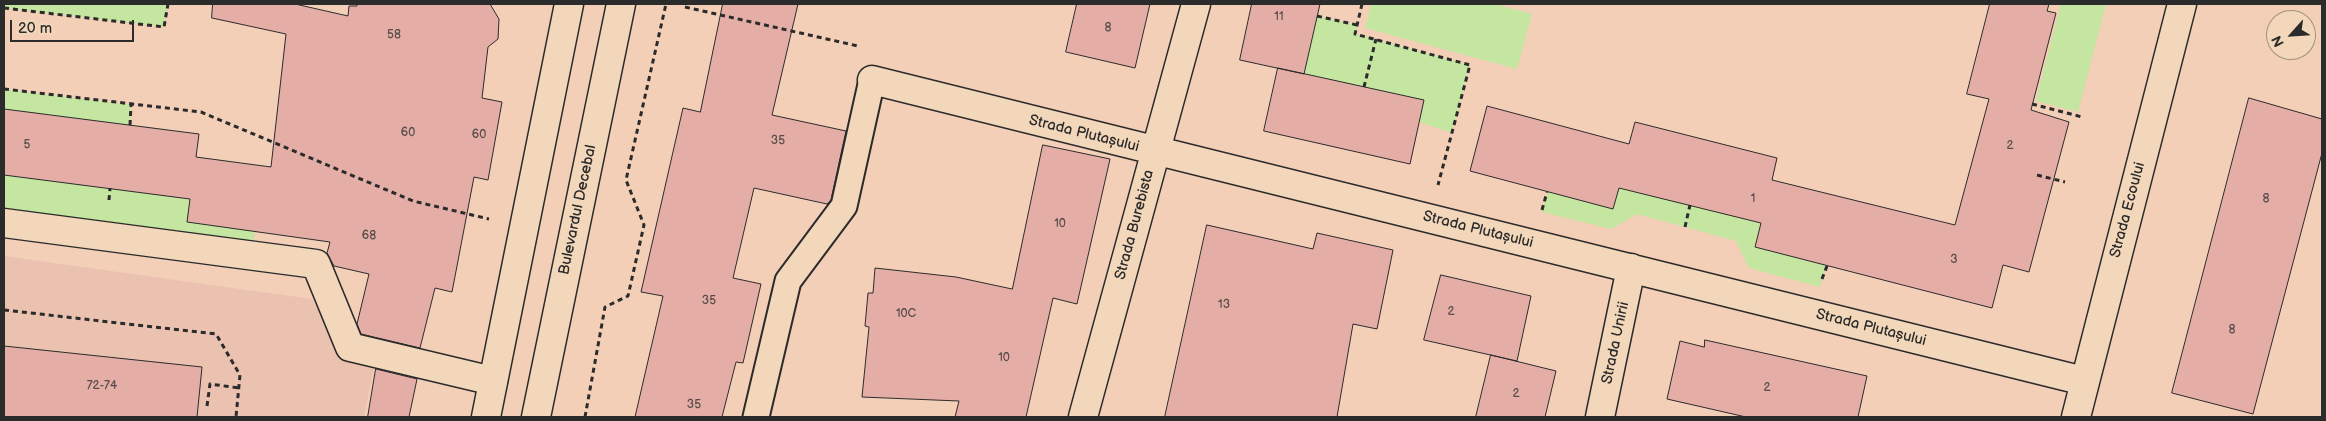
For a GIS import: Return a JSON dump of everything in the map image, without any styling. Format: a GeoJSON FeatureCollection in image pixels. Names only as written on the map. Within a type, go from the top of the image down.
{"type":"FeatureCollection","features":[{"type":"Feature","properties":{"kind":"street"},"geometry":{"type":"LineString","coordinates":[[486,417],[569,4]]}},
{"type":"Feature","properties":{"kind":"street","name":"Bulevardul Decebal"},"geometry":{"type":"LineString","coordinates":[[536,417],[621,4]]}},
{"type":"Feature","properties":{"kind":"street","name":"Strada Burebista"},"geometry":{"type":"LineString","coordinates":[[1084,417],[1196,4]]}},
{"type":"Feature","properties":{"kind":"street","name":"Strada Ecoului"},"geometry":{"type":"LineString","coordinates":[[2076,417],[2182,4]]}},
{"type":"Feature","properties":{"kind":"street","name":"Strada Plutașului"},"geometry":{"type":"LineString","coordinates":[[872,80],[2084,381]]}},
{"type":"Feature","properties":{"kind":"street"},"geometry":{"type":"LineString","coordinates":[[4,224],[316,264],[350,347],[493,381]]}},
{"type":"Feature","properties":{"kind":"street","name":"Strada Unirii"},"geometry":{"type":"LineString","coordinates":[[1600,417],[1631,268]]}},
{"type":"Feature","properties":{"kind":"lane"},"geometry":{"type":"LineString","coordinates":[[756,417],[788,281],[844,206],[872,80]]}},
{"type":"Feature","properties":{"kind":"path"},"geometry":{"type":"LineString","coordinates":[[24,10],[25,4]]}},
{"type":"Feature","properties":{"kind":"path"},"geometry":{"type":"LineString","coordinates":[[4,8],[164,27],[168,4]]}},
{"type":"Feature","properties":{"kind":"path"},"geometry":{"type":"LineString","coordinates":[[585,417],[605,307],[628,296],[644,225],[626,180],[666,4]]}},
{"type":"Feature","properties":{"kind":"path"},"geometry":{"type":"LineString","coordinates":[[1362,4],[1355,34],[1470,65],[1437,188]]}},
{"type":"Feature","properties":{"kind":"path"},"geometry":{"type":"LineString","coordinates":[[685,7],[858,46]]}},
{"type":"Feature","properties":{"kind":"path"},"geometry":{"type":"LineString","coordinates":[[1317,16],[1357,25]]}},
{"type":"Feature","properties":{"kind":"path"},"geometry":{"type":"LineString","coordinates":[[1364,87],[1376,39]]}},
{"type":"Feature","properties":{"kind":"path"},"geometry":{"type":"LineString","coordinates":[[4,90],[201,112],[413,201],[489,220]]}},
{"type":"Feature","properties":{"kind":"path"},"geometry":{"type":"LineString","coordinates":[[130,125],[132,104]]}},
{"type":"Feature","properties":{"kind":"path"},"geometry":{"type":"LineString","coordinates":[[2032,104],[2082,117]]}},
{"type":"Feature","properties":{"kind":"path"},"geometry":{"type":"LineString","coordinates":[[2037,175],[2065,182]]}},
{"type":"Feature","properties":{"kind":"path"},"geometry":{"type":"LineString","coordinates":[[1542,212],[1547,192]]}},
{"type":"Feature","properties":{"kind":"path"},"geometry":{"type":"LineString","coordinates":[[1685,227],[1690,205]]}},
{"type":"Feature","properties":{"kind":"path"},"geometry":{"type":"LineString","coordinates":[[1820,287],[1827,266]]}},
{"type":"Feature","properties":{"kind":"path"},"geometry":{"type":"LineString","coordinates":[[4,310],[216,334],[240,375],[236,417]]}},
{"type":"Feature","properties":{"kind":"path"},"geometry":{"type":"LineString","coordinates":[[207,406],[210,384],[239,388]]}},
{"type":"Feature","properties":{"kind":"shaded area"},"geometry":{"type":"Polygon","coordinates":[[[4,256],[312,299],[351,363],[374,367],[364,417],[4,417],[4,256]]]}},
{"type":"Feature","properties":{"kind":"green space"},"geometry":{"type":"Polygon","coordinates":[[[4,4],[168,4],[164,27],[4,8],[4,4]]]}},
{"type":"Feature","properties":{"kind":"green space"},"geometry":{"type":"Polygon","coordinates":[[[1371,4],[1495,4],[1532,14],[1517,69],[1365,28],[1371,4]]]}},
{"type":"Feature","properties":{"kind":"green space"},"geometry":{"type":"Polygon","coordinates":[[[2061,4],[2106,4],[2078,112],[2036,101],[2061,4]]]}},
{"type":"Feature","properties":{"kind":"green space"},"geometry":{"type":"Polygon","coordinates":[[[1317,16],[1357,25],[1356,34],[1470,65],[1452,133],[1419,122],[1424,101],[1304,74],[1317,16]]]}},
{"type":"Feature","properties":{"kind":"green space"},"geometry":{"type":"Polygon","coordinates":[[[4,89],[131,105],[130,125],[4,109],[4,89]]]}},
{"type":"Feature","properties":{"kind":"green space"},"geometry":{"type":"Polygon","coordinates":[[[4,175],[190,199],[255,231],[252,255],[4,223],[4,175]]]}},
{"type":"Feature","properties":{"kind":"green space"},"geometry":{"type":"Polygon","coordinates":[[[1619,188],[1761,223],[1755,247],[1827,266],[1820,287],[1749,268],[1736,241],[1637,214],[1611,229],[1542,212],[1547,192],[1613,209],[1619,188]]]}},
{"type":"Feature","properties":{"kind":"building"},"geometry":{"type":"Polygon","coordinates":[[[213,4],[295,4],[348,16],[349,6],[357,6],[357,4],[490,4],[499,19],[498,39],[488,47],[482,98],[502,102],[488,180],[474,177],[452,292],[435,288],[420,348],[361,334],[357,324],[369,274],[334,266],[327,253],[330,242],[187,222],[190,199],[4,175],[4,109],[199,134],[196,157],[271,167],[286,34],[212,18],[213,4]]]}},
{"type":"Feature","properties":{"kind":"building"},"geometry":{"type":"Polygon","coordinates":[[[723,4],[798,4],[772,115],[846,131],[831,200],[827,204],[754,188],[733,278],[761,284],[743,363],[736,362],[722,417],[635,417],[663,296],[641,292],[683,108],[700,112],[723,4]]]}},
{"type":"Feature","properties":{"kind":"building"},"geometry":{"type":"Polygon","coordinates":[[[1077,4],[1150,4],[1135,68],[1066,52],[1077,4]]]}},
{"type":"Feature","properties":{"kind":"building"},"geometry":{"type":"Polygon","coordinates":[[[1252,4],[1320,4],[1304,74],[1240,60],[1252,4]]]}},
{"type":"Feature","properties":{"kind":"building"},"geometry":{"type":"Polygon","coordinates":[[[1990,4],[2049,4],[2047,11],[2056,13],[2031,110],[2069,122],[2029,272],[2003,265],[1992,308],[1755,247],[1761,223],[1619,188],[1613,209],[1470,171],[1487,106],[1629,144],[1635,122],[1777,158],[1772,180],[1955,225],[1989,99],[1967,94],[1990,4]]]}},
{"type":"Feature","properties":{"kind":"building"},"geometry":{"type":"Polygon","coordinates":[[[1278,68],[1424,100],[1410,164],[1264,131],[1278,68]]]}},
{"type":"Feature","properties":{"kind":"building"},"geometry":{"type":"Polygon","coordinates":[[[2249,98],[2322,119],[2322,153],[2253,414],[2172,393],[2249,98]]]}},
{"type":"Feature","properties":{"kind":"building"},"geometry":{"type":"Polygon","coordinates":[[[1043,145],[1110,159],[1077,304],[1053,298],[1026,417],[955,417],[959,401],[862,397],[869,327],[865,326],[868,293],[873,293],[875,268],[956,277],[1012,289],[1043,145]]]}},
{"type":"Feature","properties":{"kind":"building"},"geometry":{"type":"Polygon","coordinates":[[[1207,225],[1313,249],[1317,233],[1393,250],[1377,329],[1353,324],[1337,417],[1165,417],[1207,225]]]}},
{"type":"Feature","properties":{"kind":"building"},"geometry":{"type":"Polygon","coordinates":[[[1441,275],[1531,296],[1517,361],[1424,340],[1441,275]]]}},
{"type":"Feature","properties":{"kind":"building"},"geometry":{"type":"Polygon","coordinates":[[[1705,340],[1867,376],[1858,417],[1746,417],[1667,399],[1680,341],[1704,347],[1705,340]]]}},
{"type":"Feature","properties":{"kind":"building"},"geometry":{"type":"Polygon","coordinates":[[[4,346],[202,367],[197,417],[4,417],[4,346]]]}},
{"type":"Feature","properties":{"kind":"building"},"geometry":{"type":"Polygon","coordinates":[[[1491,355],[1556,371],[1545,417],[1476,417],[1491,355]]]}},
{"type":"Feature","properties":{"kind":"building"},"geometry":{"type":"Polygon","coordinates":[[[376,369],[417,379],[409,417],[368,417],[376,369]]]}}]}
